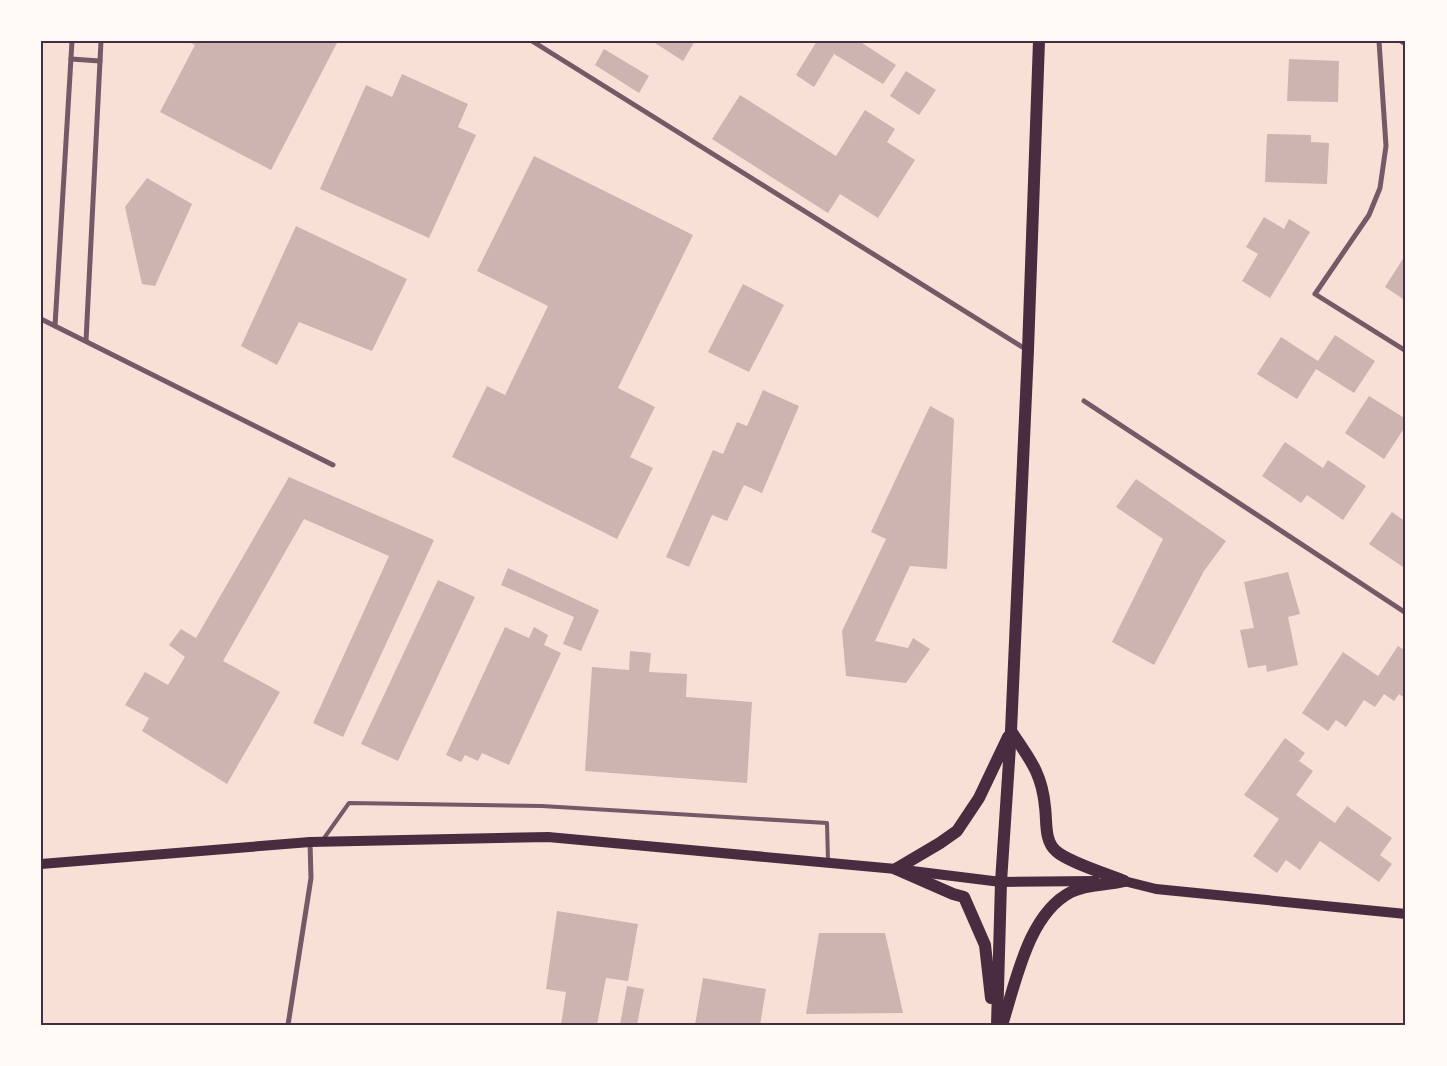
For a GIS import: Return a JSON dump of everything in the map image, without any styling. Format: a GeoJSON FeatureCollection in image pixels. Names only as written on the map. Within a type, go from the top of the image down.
{"type":"FeatureCollection","features":[{"type":"Feature","properties":{"kind":"main road"},"geometry":{"type":"LineString","coordinates":[[995,1025],[1001,882],[1011,731],[1028,350],[1039,41]]}},
{"type":"Feature","properties":{"kind":"main road"},"geometry":{"type":"LineString","coordinates":[[896,868],[956,831],[979,798],[1011,731]]}},
{"type":"Feature","properties":{"kind":"main road"},"geometry":{"type":"LineString","coordinates":[[1011,731],[1036,768],[1043,792],[1047,835],[1055,851],[1075,862],[1124,881],[1156,889],[1406,914]]}},
{"type":"Feature","properties":{"kind":"main road"},"geometry":{"type":"LineString","coordinates":[[41,864],[321,841],[548,837],[896,868],[1001,882],[1124,881]]}},
{"type":"Feature","properties":{"kind":"main road"},"geometry":{"type":"LineString","coordinates":[[896,868],[953,894],[964,897],[985,945],[995,1025]]}},
{"type":"Feature","properties":{"kind":"main road"},"geometry":{"type":"LineString","coordinates":[[1002,1025],[1028,947],[1035,929],[1044,914],[1057,901],[1072,891],[1093,884],[1112,884],[1124,881]]}},
{"type":"Feature","properties":{"kind":"street"},"geometry":{"type":"LineString","coordinates":[[54,326],[72,41]]}},
{"type":"Feature","properties":{"kind":"street"},"geometry":{"type":"LineString","coordinates":[[86,341],[101,41]]}},
{"type":"Feature","properties":{"kind":"street"},"geometry":{"type":"LineString","coordinates":[[532,41],[1028,350]]}},
{"type":"Feature","properties":{"kind":"street"},"geometry":{"type":"LineString","coordinates":[[1379,41],[1386,146],[1380,188],[1369,214],[1315,294],[1406,351]]}},
{"type":"Feature","properties":{"kind":"street"},"geometry":{"type":"LineString","coordinates":[[1401,41],[1406,44]]}},
{"type":"Feature","properties":{"kind":"street"},"geometry":{"type":"LineString","coordinates":[[71,59],[100,61]]}},
{"type":"Feature","properties":{"kind":"street"},"geometry":{"type":"LineString","coordinates":[[41,320],[333,465]]}},
{"type":"Feature","properties":{"kind":"street"},"geometry":{"type":"LineString","coordinates":[[1084,402],[1406,614]]}},
{"type":"Feature","properties":{"kind":"street"},"geometry":{"type":"LineString","coordinates":[[288,1025],[311,878],[310,842]]}},
{"type":"Feature","properties":{"kind":"lane"},"geometry":{"type":"LineString","coordinates":[[321,841],[349,803],[542,806],[827,823],[828,863]]}},
{"type":"Feature","properties":{"kind":"building"},"geometry":{"type":"Polygon","coordinates":[[[187,41],[338,41],[271,170],[160,112],[195,45],[187,41]]]}},
{"type":"Feature","properties":{"kind":"building"},"geometry":{"type":"Polygon","coordinates":[[[652,41],[695,41],[683,61],[652,41]]]}},
{"type":"Feature","properties":{"kind":"building"},"geometry":{"type":"Polygon","coordinates":[[[817,41],[859,41],[896,65],[883,84],[834,54],[814,87],[796,75],[817,41]]]}},
{"type":"Feature","properties":{"kind":"building"},"geometry":{"type":"Polygon","coordinates":[[[604,49],[649,76],[639,93],[595,65],[604,49]]]}},
{"type":"Feature","properties":{"kind":"building"},"geometry":{"type":"Polygon","coordinates":[[[1289,59],[1339,61],[1338,102],[1287,101],[1289,59]]]}},
{"type":"Feature","properties":{"kind":"building"},"geometry":{"type":"Polygon","coordinates":[[[906,71],[936,90],[919,115],[890,96],[906,71]]]}},
{"type":"Feature","properties":{"kind":"building"},"geometry":{"type":"Polygon","coordinates":[[[402,74],[468,104],[458,127],[476,135],[429,238],[320,189],[366,85],[392,97],[402,74]]]}},
{"type":"Feature","properties":{"kind":"building"},"geometry":{"type":"Polygon","coordinates":[[[740,95],[836,156],[865,110],[895,129],[887,142],[915,160],[878,218],[840,194],[828,213],[712,139],[740,95]]]}},
{"type":"Feature","properties":{"kind":"building"},"geometry":{"type":"Polygon","coordinates":[[[1267,134],[1311,135],[1311,142],[1329,143],[1327,184],[1265,182],[1267,134]]]}},
{"type":"Feature","properties":{"kind":"building"},"geometry":{"type":"Polygon","coordinates":[[[534,156],[693,235],[618,388],[655,407],[630,457],[653,468],[617,539],[452,457],[487,386],[505,395],[548,306],[477,271],[534,156]]]}},
{"type":"Feature","properties":{"kind":"building"},"geometry":{"type":"Polygon","coordinates":[[[147,178],[192,204],[155,286],[142,284],[125,207],[147,178]]]}},
{"type":"Feature","properties":{"kind":"building"},"geometry":{"type":"Polygon","coordinates":[[[1264,217],[1284,229],[1289,219],[1310,232],[1270,298],[1242,281],[1258,254],[1246,247],[1264,217]]]}},
{"type":"Feature","properties":{"kind":"building"},"geometry":{"type":"Polygon","coordinates":[[[296,226],[407,279],[372,351],[299,322],[277,365],[241,346],[296,226]]]}},
{"type":"Feature","properties":{"kind":"building"},"geometry":{"type":"Polygon","coordinates":[[[1406,254],[1406,301],[1385,287],[1406,254]]]}},
{"type":"Feature","properties":{"kind":"building"},"geometry":{"type":"Polygon","coordinates":[[[743,284],[784,305],[749,372],[708,352],[743,284]]]}},
{"type":"Feature","properties":{"kind":"building"},"geometry":{"type":"Polygon","coordinates":[[[1335,335],[1375,361],[1354,393],[1316,369],[1297,399],[1257,374],[1281,337],[1318,361],[1335,335]]]}},
{"type":"Feature","properties":{"kind":"building"},"geometry":{"type":"Polygon","coordinates":[[[763,390],[799,406],[762,493],[744,485],[727,521],[712,515],[689,567],[666,557],[713,450],[723,454],[737,422],[747,426],[763,390]]]}},
{"type":"Feature","properties":{"kind":"building"},"geometry":{"type":"Polygon","coordinates":[[[1369,396],[1406,419],[1406,431],[1403,430],[1384,459],[1345,433],[1369,396]]]}},
{"type":"Feature","properties":{"kind":"building"},"geometry":{"type":"Polygon","coordinates":[[[930,406],[954,419],[947,569],[910,566],[875,641],[908,648],[913,638],[930,649],[906,683],[846,676],[842,631],[886,539],[871,532],[930,406]]]}},
{"type":"Feature","properties":{"kind":"building"},"geometry":{"type":"Polygon","coordinates":[[[1285,442],[1323,468],[1328,460],[1366,486],[1343,520],[1307,495],[1301,503],[1262,476],[1285,442]]]}},
{"type":"Feature","properties":{"kind":"building"},"geometry":{"type":"Polygon","coordinates":[[[289,477],[434,540],[343,737],[313,723],[389,556],[304,519],[223,661],[280,692],[227,784],[142,731],[149,718],[125,705],[145,672],[168,685],[185,657],[169,645],[181,629],[196,638],[289,477]]]}},
{"type":"Feature","properties":{"kind":"building"},"geometry":{"type":"Polygon","coordinates":[[[1136,479],[1226,541],[1204,571],[1154,665],[1112,642],[1163,539],[1116,507],[1136,479]]]}},
{"type":"Feature","properties":{"kind":"building"},"geometry":{"type":"Polygon","coordinates":[[[1392,512],[1406,522],[1406,569],[1369,544],[1392,512]]]}},
{"type":"Feature","properties":{"kind":"building"},"geometry":{"type":"Polygon","coordinates":[[[508,568],[599,610],[581,651],[563,644],[574,617],[501,585],[508,568]]]}},
{"type":"Feature","properties":{"kind":"building"},"geometry":{"type":"Polygon","coordinates":[[[1288,572],[1300,614],[1288,617],[1298,665],[1267,672],[1266,665],[1248,668],[1240,630],[1254,628],[1244,582],[1288,572]]]}},
{"type":"Feature","properties":{"kind":"building"},"geometry":{"type":"Polygon","coordinates":[[[438,580],[475,597],[398,761],[361,744],[438,580]]]}},
{"type":"Feature","properties":{"kind":"building"},"geometry":{"type":"Polygon","coordinates":[[[505,627],[529,638],[534,627],[548,635],[544,645],[561,653],[509,765],[482,753],[478,761],[465,755],[461,762],[446,755],[505,627]]]}},
{"type":"Feature","properties":{"kind":"building"},"geometry":{"type":"Polygon","coordinates":[[[1398,646],[1406,651],[1406,699],[1399,694],[1394,701],[1384,694],[1375,707],[1364,700],[1346,727],[1336,720],[1328,731],[1302,713],[1343,652],[1378,676],[1398,646]]]}},
{"type":"Feature","properties":{"kind":"building"},"geometry":{"type":"Polygon","coordinates":[[[630,651],[651,653],[649,672],[687,674],[686,697],[752,702],[747,783],[585,771],[592,667],[629,670],[630,651]]]}},
{"type":"Feature","properties":{"kind":"building"},"geometry":{"type":"Polygon","coordinates":[[[1285,738],[1305,753],[1299,761],[1313,771],[1296,795],[1335,823],[1347,806],[1392,838],[1380,855],[1392,864],[1379,882],[1320,841],[1300,870],[1286,860],[1277,873],[1253,856],[1279,819],[1244,795],[1285,738]]]}},
{"type":"Feature","properties":{"kind":"building"},"geometry":{"type":"Polygon","coordinates":[[[557,911],[638,924],[628,981],[606,978],[597,1025],[561,1025],[566,992],[546,989],[557,911]]]}},
{"type":"Feature","properties":{"kind":"building"},"geometry":{"type":"Polygon","coordinates":[[[819,933],[885,933],[903,1013],[806,1014],[819,933]]]}},
{"type":"Feature","properties":{"kind":"building"},"geometry":{"type":"Polygon","coordinates":[[[703,978],[766,989],[760,1025],[695,1025],[703,978]]]}},
{"type":"Feature","properties":{"kind":"building"},"geometry":{"type":"Polygon","coordinates":[[[627,986],[644,989],[637,1025],[620,1025],[627,986]]]}}]}
